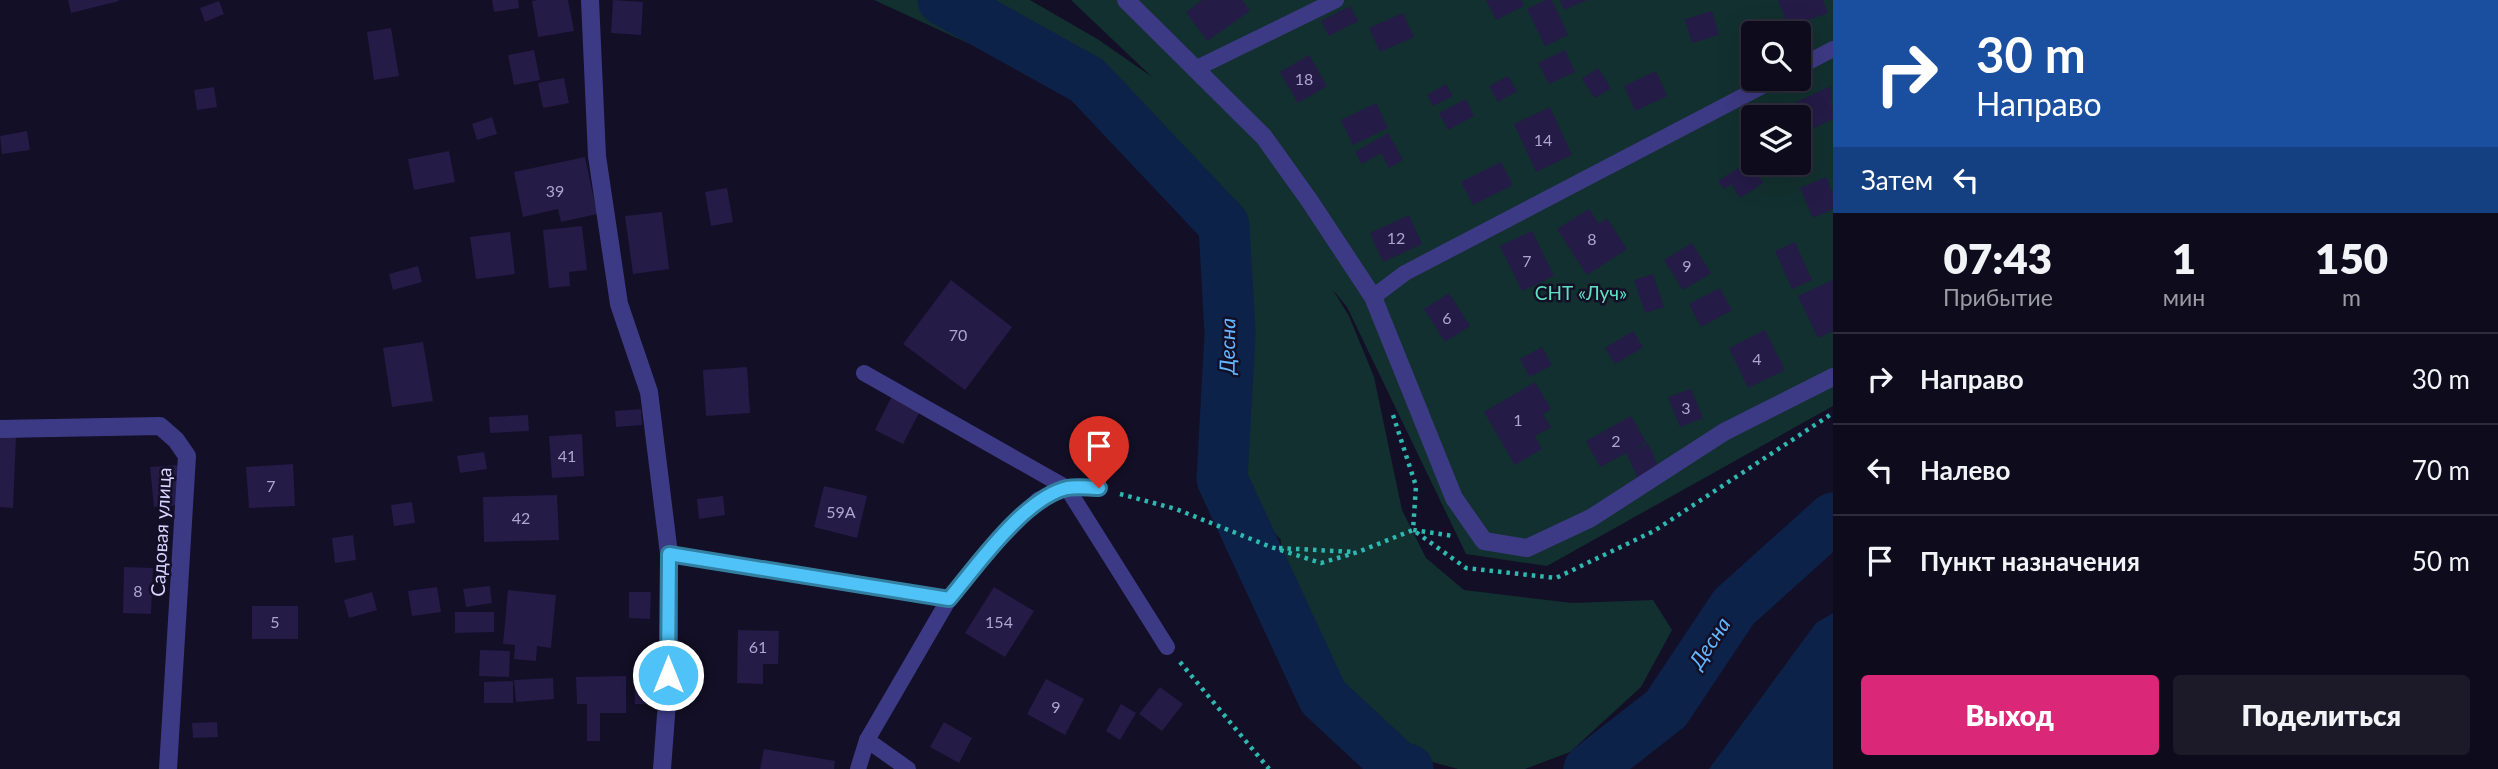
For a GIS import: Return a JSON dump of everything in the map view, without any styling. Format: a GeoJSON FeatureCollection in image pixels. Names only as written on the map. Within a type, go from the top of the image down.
{"type":"FeatureCollection","features":[{"type":"Feature","properties":{"kind":"street"},"geometry":{"type":"LineString","coordinates":[[590,0],[597,156],[619,304],[649,392],[669,554],[668,675],[662,769]]}},
{"type":"Feature","properties":{"kind":"street"},"geometry":{"type":"LineString","coordinates":[[1126,0],[1264,137],[1373,297],[1454,498],[1484,541],[1527,548],[1578,524],[1724,432],[1833,377]]}},
{"type":"Feature","properties":{"kind":"street","name":"Садовая улица"},"geometry":{"type":"LineString","coordinates":[[0,429],[160,426],[176,440],[187,456],[168,769]]}},
{"type":"Feature","properties":{"kind":"lane"},"geometry":{"type":"LineString","coordinates":[[1197,68],[1336,0]]}},
{"type":"Feature","properties":{"kind":"lane"},"geometry":{"type":"LineString","coordinates":[[1811,61],[1833,49]]}},
{"type":"Feature","properties":{"kind":"lane"},"geometry":{"type":"LineString","coordinates":[[1373,297],[1405,273],[1753,91]]}},
{"type":"Feature","properties":{"kind":"lane"},"geometry":{"type":"LineString","coordinates":[[864,373],[1067,488],[1167,647]]}},
{"type":"Feature","properties":{"kind":"lane"},"geometry":{"type":"LineString","coordinates":[[858,769],[867,740],[949,599],[993,546],[1038,500],[1067,488],[1099,488]]}},
{"type":"Feature","properties":{"kind":"lane"},"geometry":{"type":"LineString","coordinates":[[669,554],[949,599]]}},
{"type":"Feature","properties":{"kind":"lane"},"geometry":{"type":"LineString","coordinates":[[867,740],[908,769]]}},
{"type":"Feature","properties":{"kind":"path"},"geometry":{"type":"LineString","coordinates":[[1099,488],[1176,509],[1271,547],[1358,552]]}},
{"type":"Feature","properties":{"kind":"path"},"geometry":{"type":"LineString","coordinates":[[1167,647],[1269,769]]}},
{"type":"Feature","properties":{"kind":"green space","name":"СНТ «Луч»"},"geometry":{"type":"Polygon","coordinates":[[[874,0],[1030,0],[1099,40],[1152,77],[1071,0],[1833,0],[1833,406],[1547,566],[1466,554],[1347,307],[1333,290],[1349,316],[1374,377],[1402,510],[1426,558],[1464,590],[1572,603],[1653,600],[1672,630],[1641,687],[1570,752],[1525,769],[1458,769],[1403,754],[1327,692],[1276,616],[1263,580],[1281,564],[1281,540],[1254,510],[1229,455],[1243,321],[1203,187],[1144,125],[1080,69],[970,44],[874,0]]]}},
{"type":"Feature","properties":{"kind":"water"},"geometry":{"type":"Polygon","coordinates":[[[1833,613],[1833,769],[1709,769],[1816,623],[1833,613]]]}},
{"type":"Feature","properties":{"kind":"building"},"geometry":{"type":"Polygon","coordinates":[[[68,0],[118,0],[119,1],[71,13],[68,0]]]}},
{"type":"Feature","properties":{"kind":"building"},"geometry":{"type":"Polygon","coordinates":[[[492,0],[518,0],[519,8],[494,12],[492,0]]]}},
{"type":"Feature","properties":{"kind":"building"},"geometry":{"type":"Polygon","coordinates":[[[568,0],[574,31],[538,37],[532,1],[568,0]]]}},
{"type":"Feature","properties":{"kind":"building"},"geometry":{"type":"Polygon","coordinates":[[[613,0],[643,2],[641,35],[611,33],[613,0]]]}},
{"type":"Feature","properties":{"kind":"building"},"geometry":{"type":"Polygon","coordinates":[[[1202,0],[1242,0],[1250,11],[1207,41],[1186,12],[1202,0]]]}},
{"type":"Feature","properties":{"kind":"building"},"geometry":{"type":"Polygon","coordinates":[[[1486,0],[1521,0],[1524,6],[1496,20],[1486,0]]]}},
{"type":"Feature","properties":{"kind":"building"},"geometry":{"type":"Polygon","coordinates":[[[1552,0],[1568,35],[1545,46],[1527,9],[1552,0]]]}},
{"type":"Feature","properties":{"kind":"building"},"geometry":{"type":"Polygon","coordinates":[[[1560,0],[1587,0],[1564,10],[1560,0]]]}},
{"type":"Feature","properties":{"kind":"building"},"geometry":{"type":"Polygon","coordinates":[[[1778,0],[1823,0],[1828,13],[1805,21],[1786,21],[1778,0]]]}},
{"type":"Feature","properties":{"kind":"building"},"geometry":{"type":"Polygon","coordinates":[[[219,1],[224,14],[205,22],[200,8],[219,1]]]}},
{"type":"Feature","properties":{"kind":"building"},"geometry":{"type":"Polygon","coordinates":[[[1350,6],[1358,21],[1329,36],[1321,21],[1350,6]]]}},
{"type":"Feature","properties":{"kind":"building"},"geometry":{"type":"Polygon","coordinates":[[[1712,11],[1719,35],[1692,43],[1685,19],[1712,11]]]}},
{"type":"Feature","properties":{"kind":"building"},"geometry":{"type":"Polygon","coordinates":[[[1403,13],[1414,37],[1380,52],[1369,28],[1403,13]]]}},
{"type":"Feature","properties":{"kind":"building"},"geometry":{"type":"Polygon","coordinates":[[[391,28],[399,76],[374,80],[367,32],[391,28]]]}},
{"type":"Feature","properties":{"kind":"building"},"geometry":{"type":"Polygon","coordinates":[[[534,50],[540,80],[514,85],[508,55],[534,50]]]}},
{"type":"Feature","properties":{"kind":"building"},"geometry":{"type":"Polygon","coordinates":[[[1565,50],[1575,72],[1549,84],[1538,63],[1565,50]]]}},
{"type":"Feature","properties":{"kind":"building"},"geometry":{"type":"Polygon","coordinates":[[[1309,55],[1327,86],[1298,103],[1280,72],[1309,55]]]}},
{"type":"Feature","properties":{"kind":"building"},"geometry":{"type":"Polygon","coordinates":[[[1598,68],[1611,88],[1595,98],[1582,79],[1598,68]]]}},
{"type":"Feature","properties":{"kind":"building"},"geometry":{"type":"Polygon","coordinates":[[[1656,71],[1667,96],[1635,111],[1624,86],[1656,71]]]}},
{"type":"Feature","properties":{"kind":"building"},"geometry":{"type":"Polygon","coordinates":[[[1508,76],[1517,91],[1498,102],[1489,86],[1508,76]]]}},
{"type":"Feature","properties":{"kind":"building"},"geometry":{"type":"Polygon","coordinates":[[[564,78],[569,103],[543,108],[538,83],[564,78]]]}},
{"type":"Feature","properties":{"kind":"building"},"geometry":{"type":"Polygon","coordinates":[[[1446,84],[1453,96],[1433,106],[1427,95],[1446,84]]]}},
{"type":"Feature","properties":{"kind":"building"},"geometry":{"type":"Polygon","coordinates":[[[1831,86],[1833,119],[1811,129],[1811,105],[1790,105],[1831,86]]]}},
{"type":"Feature","properties":{"kind":"building"},"geometry":{"type":"Polygon","coordinates":[[[214,87],[217,107],[197,110],[194,90],[214,87]]]}},
{"type":"Feature","properties":{"kind":"building"},"geometry":{"type":"Polygon","coordinates":[[[1466,99],[1474,116],[1448,130],[1439,113],[1466,99]]]}},
{"type":"Feature","properties":{"kind":"building"},"geometry":{"type":"Polygon","coordinates":[[[1376,103],[1388,128],[1353,145],[1341,120],[1376,103]]]}},
{"type":"Feature","properties":{"kind":"building"},"geometry":{"type":"Polygon","coordinates":[[[1550,107],[1572,155],[1536,172],[1514,124],[1550,107]]]}},
{"type":"Feature","properties":{"kind":"building"},"geometry":{"type":"Polygon","coordinates":[[[492,117],[497,134],[477,140],[472,124],[492,117]]]}},
{"type":"Feature","properties":{"kind":"building"},"geometry":{"type":"Polygon","coordinates":[[[27,131],[30,150],[2,154],[0,136],[27,131]]]}},
{"type":"Feature","properties":{"kind":"building"},"geometry":{"type":"Polygon","coordinates":[[[1388,133],[1403,160],[1389,168],[1381,153],[1362,164],[1355,152],[1388,133]]]}},
{"type":"Feature","properties":{"kind":"building"},"geometry":{"type":"Polygon","coordinates":[[[449,151],[455,182],[414,190],[408,159],[449,151]]]}},
{"type":"Feature","properties":{"kind":"building"},"geometry":{"type":"Polygon","coordinates":[[[585,157],[597,214],[561,222],[558,209],[523,217],[514,172],[585,157]]]}},
{"type":"Feature","properties":{"kind":"building"},"geometry":{"type":"Polygon","coordinates":[[[1501,162],[1513,185],[1473,205],[1461,182],[1501,162]]]}},
{"type":"Feature","properties":{"kind":"building"},"geometry":{"type":"Polygon","coordinates":[[[1741,166],[1741,175],[1758,175],[1763,183],[1740,198],[1731,184],[1724,189],[1718,181],[1741,166]]]}},
{"type":"Feature","properties":{"kind":"building"},"geometry":{"type":"Polygon","coordinates":[[[1826,177],[1833,194],[1833,209],[1813,218],[1800,188],[1826,177]]]}},
{"type":"Feature","properties":{"kind":"building"},"geometry":{"type":"Polygon","coordinates":[[[727,188],[733,222],[711,226],[705,192],[727,188]]]}},
{"type":"Feature","properties":{"kind":"building"},"geometry":{"type":"Polygon","coordinates":[[[1589,209],[1599,224],[1607,218],[1627,249],[1587,275],[1557,229],[1589,209]]]}},
{"type":"Feature","properties":{"kind":"building"},"geometry":{"type":"Polygon","coordinates":[[[662,212],[669,269],[633,274],[625,216],[662,212]]]}},
{"type":"Feature","properties":{"kind":"building"},"geometry":{"type":"Polygon","coordinates":[[[1409,215],[1422,244],[1383,262],[1370,233],[1409,215]]]}},
{"type":"Feature","properties":{"kind":"building"},"geometry":{"type":"Polygon","coordinates":[[[582,226],[587,270],[569,272],[570,286],[549,288],[543,230],[582,226]]]}},
{"type":"Feature","properties":{"kind":"building"},"geometry":{"type":"Polygon","coordinates":[[[1532,231],[1554,276],[1522,291],[1500,246],[1532,231]]]}},
{"type":"Feature","properties":{"kind":"building"},"geometry":{"type":"Polygon","coordinates":[[[510,232],[515,274],[476,279],[470,237],[510,232]]]}},
{"type":"Feature","properties":{"kind":"building"},"geometry":{"type":"Polygon","coordinates":[[[1795,242],[1812,280],[1792,289],[1775,251],[1795,242]]]}},
{"type":"Feature","properties":{"kind":"building"},"geometry":{"type":"Polygon","coordinates":[[[1692,243],[1711,273],[1683,290],[1664,260],[1692,243]]]}},
{"type":"Feature","properties":{"kind":"building"},"geometry":{"type":"Polygon","coordinates":[[[418,266],[422,282],[393,290],[389,274],[418,266]]]}},
{"type":"Feature","properties":{"kind":"building"},"geometry":{"type":"Polygon","coordinates":[[[1653,274],[1664,307],[1645,313],[1634,280],[1653,274]]]}},
{"type":"Feature","properties":{"kind":"building"},"geometry":{"type":"Polygon","coordinates":[[[951,280],[1012,327],[965,390],[903,344],[951,280]]]}},
{"type":"Feature","properties":{"kind":"building"},"geometry":{"type":"Polygon","coordinates":[[[1833,280],[1833,331],[1818,338],[1798,296],[1833,280]]]}},
{"type":"Feature","properties":{"kind":"building"},"geometry":{"type":"Polygon","coordinates":[[[1720,288],[1732,310],[1701,327],[1689,304],[1720,288]]]}},
{"type":"Feature","properties":{"kind":"building"},"geometry":{"type":"Polygon","coordinates":[[[1449,293],[1470,326],[1445,342],[1424,309],[1449,293]]]}},
{"type":"Feature","properties":{"kind":"building"},"geometry":{"type":"Polygon","coordinates":[[[1765,330],[1785,370],[1748,388],[1729,348],[1765,330]]]}},
{"type":"Feature","properties":{"kind":"building"},"geometry":{"type":"Polygon","coordinates":[[[1633,331],[1643,347],[1615,364],[1605,348],[1633,331]]]}},
{"type":"Feature","properties":{"kind":"building"},"geometry":{"type":"Polygon","coordinates":[[[423,342],[433,401],[392,407],[383,348],[423,342]]]}},
{"type":"Feature","properties":{"kind":"building"},"geometry":{"type":"Polygon","coordinates":[[[1542,347],[1552,365],[1530,377],[1520,359],[1542,347]]]}},
{"type":"Feature","properties":{"kind":"building"},"geometry":{"type":"Polygon","coordinates":[[[747,367],[750,413],[706,416],[703,370],[747,367]]]}},
{"type":"Feature","properties":{"kind":"building"},"geometry":{"type":"Polygon","coordinates":[[[1535,382],[1551,409],[1543,414],[1551,427],[1535,436],[1542,449],[1515,465],[1484,412],[1535,382]]]}},
{"type":"Feature","properties":{"kind":"building"},"geometry":{"type":"Polygon","coordinates":[[[1691,389],[1703,418],[1680,427],[1668,397],[1691,389]]]}},
{"type":"Feature","properties":{"kind":"building"},"geometry":{"type":"Polygon","coordinates":[[[892,396],[920,411],[903,444],[875,430],[892,396]]]}},
{"type":"Feature","properties":{"kind":"building"},"geometry":{"type":"Polygon","coordinates":[[[641,409],[642,425],[616,427],[615,411],[641,409]]]}},
{"type":"Feature","properties":{"kind":"building"},"geometry":{"type":"Polygon","coordinates":[[[528,415],[529,431],[490,433],[489,417],[528,415]]]}},
{"type":"Feature","properties":{"kind":"building"},"geometry":{"type":"Polygon","coordinates":[[[1631,416],[1646,442],[1631,451],[1648,443],[1659,468],[1638,478],[1626,453],[1600,467],[1586,441],[1631,416]]]}},
{"type":"Feature","properties":{"kind":"building"},"geometry":{"type":"Polygon","coordinates":[[[582,434],[584,476],[552,478],[549,436],[582,434]]]}},
{"type":"Feature","properties":{"kind":"building"},"geometry":{"type":"Polygon","coordinates":[[[0,436],[16,436],[13,508],[0,507],[0,436]]]}},
{"type":"Feature","properties":{"kind":"building"},"geometry":{"type":"Polygon","coordinates":[[[484,452],[487,469],[460,473],[457,456],[484,452]]]}},
{"type":"Feature","properties":{"kind":"building"},"geometry":{"type":"Polygon","coordinates":[[[293,464],[295,506],[249,508],[246,467],[293,464]]]}},
{"type":"Feature","properties":{"kind":"building"},"geometry":{"type":"Polygon","coordinates":[[[179,465],[182,505],[154,507],[150,467],[179,465]]]}},
{"type":"Feature","properties":{"kind":"building"},"geometry":{"type":"Polygon","coordinates":[[[824,486],[867,496],[857,538],[814,527],[824,486]]]}},
{"type":"Feature","properties":{"kind":"building"},"geometry":{"type":"Polygon","coordinates":[[[557,495],[559,540],[484,542],[483,497],[557,495]]]}},
{"type":"Feature","properties":{"kind":"building"},"geometry":{"type":"Polygon","coordinates":[[[723,496],[725,515],[699,519],[697,499],[723,496]]]}},
{"type":"Feature","properties":{"kind":"building"},"geometry":{"type":"Polygon","coordinates":[[[412,502],[415,523],[394,526],[391,505],[412,502]]]}},
{"type":"Feature","properties":{"kind":"building"},"geometry":{"type":"Polygon","coordinates":[[[353,535],[356,560],[335,563],[332,538],[353,535]]]}},
{"type":"Feature","properties":{"kind":"building"},"geometry":{"type":"Polygon","coordinates":[[[124,567],[153,568],[151,614],[123,613],[124,567]]]}},
{"type":"Feature","properties":{"kind":"building"},"geometry":{"type":"Polygon","coordinates":[[[490,586],[492,603],[466,607],[463,589],[490,586]]]}},
{"type":"Feature","properties":{"kind":"building"},"geometry":{"type":"Polygon","coordinates":[[[437,587],[441,612],[412,616],[408,591],[437,587]]]}},
{"type":"Feature","properties":{"kind":"building"},"geometry":{"type":"Polygon","coordinates":[[[994,587],[1034,611],[1005,657],[965,633],[994,587]]]}},
{"type":"Feature","properties":{"kind":"building"},"geometry":{"type":"Polygon","coordinates":[[[508,590],[556,595],[551,648],[537,646],[536,661],[514,659],[515,645],[503,644],[508,590]]]}},
{"type":"Feature","properties":{"kind":"building"},"geometry":{"type":"Polygon","coordinates":[[[372,592],[377,610],[349,618],[344,600],[372,592]]]}},
{"type":"Feature","properties":{"kind":"building"},"geometry":{"type":"Polygon","coordinates":[[[629,592],[651,592],[650,619],[629,618],[629,592]]]}},
{"type":"Feature","properties":{"kind":"building"},"geometry":{"type":"Polygon","coordinates":[[[252,606],[298,606],[298,639],[252,639],[252,606]]]}},
{"type":"Feature","properties":{"kind":"building"},"geometry":{"type":"Polygon","coordinates":[[[455,612],[494,612],[494,632],[455,633],[455,612]]]}},
{"type":"Feature","properties":{"kind":"building"},"geometry":{"type":"Polygon","coordinates":[[[738,630],[779,631],[778,664],[763,664],[763,684],[737,683],[738,630]]]}},
{"type":"Feature","properties":{"kind":"building"},"geometry":{"type":"Polygon","coordinates":[[[480,650],[510,651],[509,677],[479,676],[480,650]]]}},
{"type":"Feature","properties":{"kind":"building"},"geometry":{"type":"Polygon","coordinates":[[[652,671],[653,704],[635,704],[634,672],[652,671]]]}},
{"type":"Feature","properties":{"kind":"building"},"geometry":{"type":"Polygon","coordinates":[[[626,676],[626,713],[600,713],[600,741],[587,741],[587,704],[577,704],[576,677],[626,676]]]}},
{"type":"Feature","properties":{"kind":"building"},"geometry":{"type":"Polygon","coordinates":[[[553,678],[554,699],[516,702],[514,680],[553,678]]]}},
{"type":"Feature","properties":{"kind":"building"},"geometry":{"type":"Polygon","coordinates":[[[1046,679],[1084,699],[1065,735],[1027,714],[1046,679]]]}},
{"type":"Feature","properties":{"kind":"building"},"geometry":{"type":"Polygon","coordinates":[[[513,681],[513,703],[484,703],[484,682],[513,681]]]}},
{"type":"Feature","properties":{"kind":"building"},"geometry":{"type":"Polygon","coordinates":[[[1160,687],[1183,704],[1162,731],[1139,714],[1160,687]]]}},
{"type":"Feature","properties":{"kind":"building"},"geometry":{"type":"Polygon","coordinates":[[[1121,704],[1136,713],[1120,740],[1106,731],[1121,704]]]}},
{"type":"Feature","properties":{"kind":"building"},"geometry":{"type":"Polygon","coordinates":[[[217,722],[218,737],[193,738],[192,723],[217,722]]]}},
{"type":"Feature","properties":{"kind":"building"},"geometry":{"type":"Polygon","coordinates":[[[944,722],[972,738],[959,763],[930,747],[944,722]]]}},
{"type":"Feature","properties":{"kind":"building"},"geometry":{"type":"Polygon","coordinates":[[[764,749],[835,761],[834,769],[760,769],[764,749]]]}},
{"type":"Feature","properties":{"kind":"waterway","name":"Десна"},"geometry":{"type":"LineString","coordinates":[[943,0],[1087,80],[1224,225],[1230,334],[1222,479],[1323,697],[1397,766],[1408,769]]}},
{"type":"Feature","properties":{"kind":"waterway","name":"Десна"},"geometry":{"type":"LineString","coordinates":[[1589,769],[1666,709],[1734,607],[1833,518]]}},
{"type":"Feature","properties":{"kind":"route"},"geometry":{"type":"LineString","coordinates":[[668,675],[669,554],[949,599],[993,546],[1038,500],[1067,488],[1099,488]]}}]}
